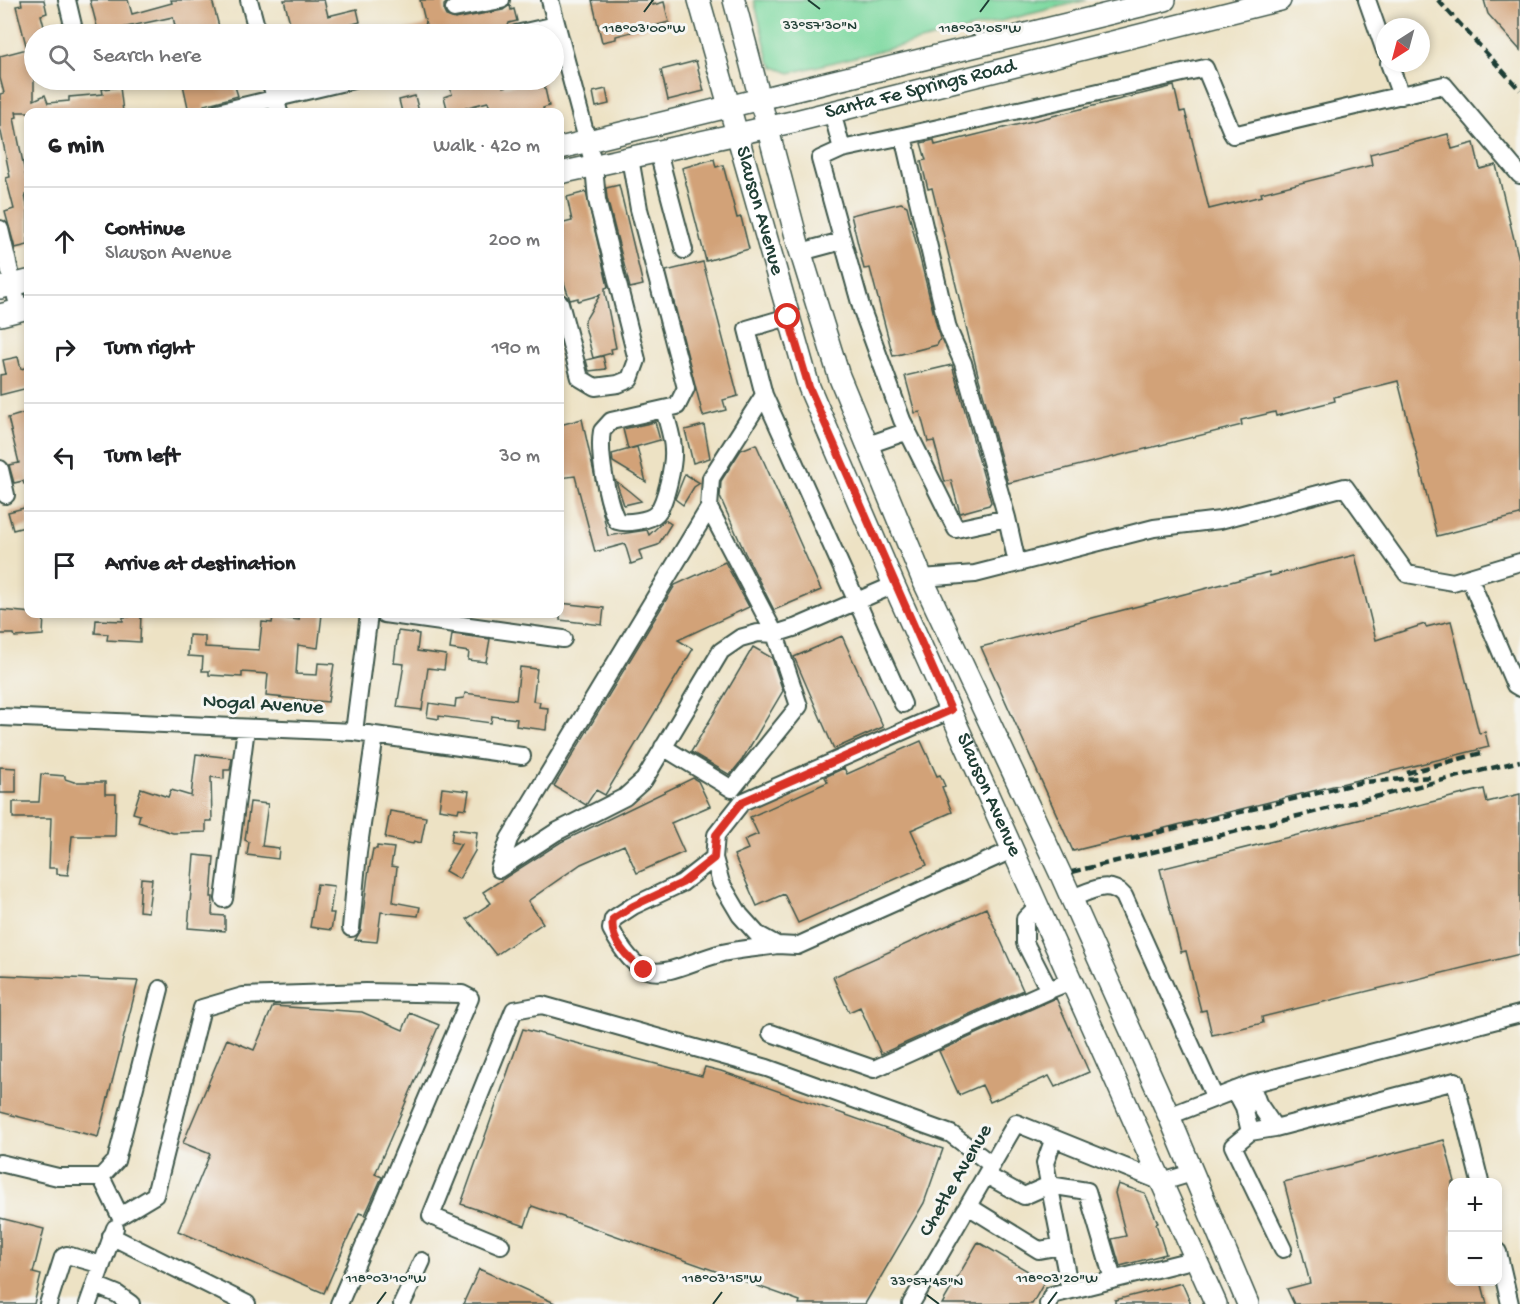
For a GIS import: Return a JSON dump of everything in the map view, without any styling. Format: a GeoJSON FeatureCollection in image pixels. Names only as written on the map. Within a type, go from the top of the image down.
{"type":"FeatureCollection","features":[{"type":"Feature","properties":{"kind":"main road","name":"Slauson Avenue"},"geometry":{"type":"LineString","coordinates":[[699,0],[735,134],[809,387],[894,585],[1216,1304]]}},
{"type":"Feature","properties":{"kind":"main road","name":"Slauson Avenue"},"geometry":{"type":"LineString","coordinates":[[734,0],[801,252],[840,376],[922,578],[1072,898],[1169,1116],[1248,1304]]}},
{"type":"Feature","properties":{"kind":"main road","name":"Santa Fe Springs Road"},"geometry":{"type":"LineString","coordinates":[[564,147],[1166,0]]}},
{"type":"Feature","properties":{"kind":"main road"},"geometry":{"type":"LineString","coordinates":[[1179,0],[1186,24]]}},
{"type":"Feature","properties":{"kind":"main road","name":"Santa Fe Springs Road"},"geometry":{"type":"LineString","coordinates":[[564,172],[832,112],[1280,0]]}},
{"type":"Feature","properties":{"kind":"main road"},"geometry":{"type":"LineString","coordinates":[[894,585],[922,578]]}},
{"type":"Feature","properties":{"kind":"main road"},"geometry":{"type":"LineString","coordinates":[[951,710],[981,700]]}},
{"type":"Feature","properties":{"kind":"street"},"geometry":{"type":"LineString","coordinates":[[67,0],[73,24]]}},
{"type":"Feature","properties":{"kind":"street"},"geometry":{"type":"LineString","coordinates":[[249,0],[255,24]]}},
{"type":"Feature","properties":{"kind":"street"},"geometry":{"type":"LineString","coordinates":[[454,9],[501,0]]}},
{"type":"Feature","properties":{"kind":"street"},"geometry":{"type":"LineString","coordinates":[[550,0],[556,24]]}},
{"type":"Feature","properties":{"kind":"street"},"geometry":{"type":"LineString","coordinates":[[1367,0],[1376,26]]}},
{"type":"Feature","properties":{"kind":"street"},"geometry":{"type":"LineString","coordinates":[[564,55],[594,166],[597,200],[637,360],[630,379],[595,387],[580,378],[564,318]]}},
{"type":"Feature","properties":{"kind":"street"},"geometry":{"type":"LineString","coordinates":[[1007,518],[956,529],[908,431],[862,310],[820,159],[843,149],[1205,68],[1233,135],[1444,85],[1520,175]]}},
{"type":"Feature","properties":{"kind":"street"},"geometry":{"type":"LineString","coordinates":[[1392,72],[1401,96]]}},
{"type":"Feature","properties":{"kind":"street"},"geometry":{"type":"LineString","coordinates":[[273,90],[277,106]]}},
{"type":"Feature","properties":{"kind":"street"},"geometry":{"type":"LineString","coordinates":[[257,108],[277,106],[324,90]]}},
{"type":"Feature","properties":{"kind":"street"},"geometry":{"type":"LineString","coordinates":[[832,112],[843,149]]}},
{"type":"Feature","properties":{"kind":"street"},"geometry":{"type":"LineString","coordinates":[[903,136],[948,329],[963,363],[1007,518],[1017,563]]}},
{"type":"Feature","properties":{"kind":"street"},"geometry":{"type":"LineString","coordinates":[[658,152],[684,250]]}},
{"type":"Feature","properties":{"kind":"street"},"geometry":{"type":"LineString","coordinates":[[630,158],[639,209],[686,388],[677,406],[611,421],[602,431],[601,456],[613,514],[622,523],[652,516],[660,506],[670,477],[673,449],[664,409]]}},
{"type":"Feature","properties":{"kind":"street"},"geometry":{"type":"LineString","coordinates":[[0,229],[14,285],[16,311]]}},
{"type":"Feature","properties":{"kind":"street"},"geometry":{"type":"LineString","coordinates":[[801,252],[842,241]]}},
{"type":"Feature","properties":{"kind":"street"},"geometry":{"type":"LineString","coordinates":[[788,317],[747,329],[764,395],[903,704]]}},
{"type":"Feature","properties":{"kind":"street"},"geometry":{"type":"LineString","coordinates":[[764,395],[711,478],[709,508],[509,839],[499,868],[556,832],[625,796],[644,780],[721,651],[740,638],[758,633],[775,634],[894,585]]}},
{"type":"Feature","properties":{"kind":"street"},"geometry":{"type":"LineString","coordinates":[[868,445],[908,431]]}},
{"type":"Feature","properties":{"kind":"street"},"geometry":{"type":"LineString","coordinates":[[0,469],[6,495]]}},
{"type":"Feature","properties":{"kind":"street"},"geometry":{"type":"LineString","coordinates":[[922,578],[975,574],[1155,528],[1220,520],[1345,487],[1407,573],[1453,582],[1520,562]]}},
{"type":"Feature","properties":{"kind":"street"},"geometry":{"type":"LineString","coordinates":[[663,747],[732,789],[798,706],[775,634],[709,508]]}},
{"type":"Feature","properties":{"kind":"street"},"geometry":{"type":"LineString","coordinates":[[1469,577],[1515,685],[1520,688]]}},
{"type":"Feature","properties":{"kind":"street"},"geometry":{"type":"LineString","coordinates":[[354,732],[368,618]]}},
{"type":"Feature","properties":{"kind":"street"},"geometry":{"type":"LineString","coordinates":[[413,618],[563,639]]}},
{"type":"Feature","properties":{"kind":"street"},"geometry":{"type":"LineString","coordinates":[[777,945],[757,934],[740,915],[721,883],[714,858],[716,835],[742,802],[951,710]]}},
{"type":"Feature","properties":{"kind":"street","name":"Nogal Avenue"},"geometry":{"type":"LineString","coordinates":[[0,717],[354,732],[522,756]]}},
{"type":"Feature","properties":{"kind":"street"},"geometry":{"type":"LineString","coordinates":[[224,899],[246,728]]}},
{"type":"Feature","properties":{"kind":"street"},"geometry":{"type":"LineString","coordinates":[[351,928],[358,852],[375,735]]}},
{"type":"Feature","properties":{"kind":"street"},"geometry":{"type":"LineString","coordinates":[[714,858],[682,883],[633,906],[613,919],[611,929],[630,960],[644,970],[666,972],[722,954],[777,945],[797,946],[1012,850]]}},
{"type":"Feature","properties":{"kind":"street"},"geometry":{"type":"LineString","coordinates":[[1072,898],[1110,886],[1124,896],[1215,1098]]}},
{"type":"Feature","properties":{"kind":"street"},"geometry":{"type":"LineString","coordinates":[[1038,906],[1025,919],[1023,930],[1025,943],[1048,990]]}},
{"type":"Feature","properties":{"kind":"street"},"geometry":{"type":"LineString","coordinates":[[771,1033],[874,1069],[1071,981]]}},
{"type":"Feature","properties":{"kind":"street"},"geometry":{"type":"LineString","coordinates":[[0,1162],[58,1177],[101,1177],[116,1161],[160,989]]}},
{"type":"Feature","properties":{"kind":"street"},"geometry":{"type":"LineString","coordinates":[[88,1304],[120,1216],[155,1195],[202,1008],[243,996],[366,992],[462,993],[471,998],[339,1304]]}},
{"type":"Feature","properties":{"kind":"street"},"geometry":{"type":"LineString","coordinates":[[501,1245],[431,1216],[514,1010],[542,1005],[777,1071],[951,1134],[989,1170],[1024,1196],[1049,1185],[1088,1191],[1113,1279]]}},
{"type":"Feature","properties":{"kind":"street"},"geometry":{"type":"LineString","coordinates":[[1169,1116],[1251,1084],[1520,1014]]}},
{"type":"Feature","properties":{"kind":"street"},"geometry":{"type":"LineString","coordinates":[[1283,1249],[1233,1146],[1250,1132],[1275,1128],[1455,1081],[1479,1178]]}},
{"type":"Feature","properties":{"kind":"street"},"geometry":{"type":"LineString","coordinates":[[1251,1084],[1258,1103],[1275,1128]]}},
{"type":"Feature","properties":{"kind":"street"},"geometry":{"type":"LineString","coordinates":[[1235,1090],[1244,1107],[1250,1132]]}},
{"type":"Feature","properties":{"kind":"street","name":"Chetle Avenue"},"geometry":{"type":"LineString","coordinates":[[911,1304],[1016,1123],[1161,1182]]}},
{"type":"Feature","properties":{"kind":"street"},"geometry":{"type":"LineString","coordinates":[[1053,1138],[1044,1163],[1070,1290]]}},
{"type":"Feature","properties":{"kind":"street"},"geometry":{"type":"LineString","coordinates":[[1161,1182],[1192,1173]]}},
{"type":"Feature","properties":{"kind":"street"},"geometry":{"type":"LineString","coordinates":[[101,1177],[120,1216]]}},
{"type":"Feature","properties":{"kind":"street"},"geometry":{"type":"LineString","coordinates":[[968,1206],[1039,1250],[1061,1246]]}},
{"type":"Feature","properties":{"kind":"street"},"geometry":{"type":"LineString","coordinates":[[111,1236],[246,1304]]}},
{"type":"Feature","properties":{"kind":"street"},"geometry":{"type":"LineString","coordinates":[[48,1304],[63,1257],[67,1255],[102,1265]]}},
{"type":"Feature","properties":{"kind":"street"},"geometry":{"type":"LineString","coordinates":[[1048,1304],[1052,1295],[1196,1259]]}},
{"type":"Feature","properties":{"kind":"street"},"geometry":{"type":"LineString","coordinates":[[402,1304],[422,1261]]}},
{"type":"Feature","properties":{"kind":"street"},"geometry":{"type":"LineString","coordinates":[[1502,1272],[1510,1304]]}},
{"type":"Feature","properties":{"kind":"street"},"geometry":{"type":"LineString","coordinates":[[95,1285],[117,1294],[131,1304]]}},
{"type":"Feature","properties":{"kind":"green space"},"geometry":{"type":"Polygon","coordinates":[[[754,0],[1087,0],[790,73],[774,67],[769,60],[754,0]]]}},
{"type":"Feature","properties":{"kind":"building"},"geometry":{"type":"Polygon","coordinates":[[[21,0],[44,0],[47,13],[41,15],[43,24],[24,24],[24,37],[16,6],[22,5],[21,0]]]}},
{"type":"Feature","properties":{"kind":"building"},"geometry":{"type":"Polygon","coordinates":[[[90,0],[128,0],[132,14],[172,3],[171,0],[212,0],[218,24],[174,24],[173,17],[140,24],[96,24],[90,0]]]}},
{"type":"Feature","properties":{"kind":"building"},"geometry":{"type":"Polygon","coordinates":[[[284,0],[324,0],[328,16],[357,9],[360,22],[353,24],[290,24],[284,0]]]}},
{"type":"Feature","properties":{"kind":"building"},"geometry":{"type":"Polygon","coordinates":[[[420,0],[449,0],[444,5],[444,12],[446,16],[455,19],[503,10],[510,5],[511,10],[514,9],[517,21],[509,24],[426,24],[420,0]]]}},
{"type":"Feature","properties":{"kind":"building"},"geometry":{"type":"Polygon","coordinates":[[[592,0],[652,0],[653,5],[664,2],[669,22],[602,42],[592,0]]]}},
{"type":"Feature","properties":{"kind":"building"},"geometry":{"type":"Polygon","coordinates":[[[1484,0],[1520,0],[1520,50],[1488,14],[1484,0]]]}},
{"type":"Feature","properties":{"kind":"building"},"geometry":{"type":"Polygon","coordinates":[[[24,50],[24,90],[34,90],[34,100],[45,95],[48,103],[69,101],[69,97],[103,94],[102,90],[120,90],[123,108],[24,108],[24,112],[16,112],[17,117],[14,118],[24,168],[24,246],[15,248],[5,212],[14,209],[6,178],[10,177],[0,127],[0,94],[4,93],[0,78],[0,56],[24,50]]]}},
{"type":"Feature","properties":{"kind":"building"},"geometry":{"type":"Polygon","coordinates":[[[696,61],[704,91],[668,100],[661,70],[696,61]]]}},
{"type":"Feature","properties":{"kind":"building"},"geometry":{"type":"Polygon","coordinates":[[[1174,86],[1180,112],[1185,111],[1209,209],[1262,196],[1261,193],[1372,165],[1370,154],[1448,134],[1452,149],[1474,143],[1480,169],[1496,165],[1520,264],[1520,515],[1437,536],[1398,381],[1334,397],[1335,401],[1276,416],[1275,412],[1241,420],[1242,425],[1008,483],[979,379],[932,188],[928,189],[921,161],[926,160],[921,143],[934,140],[935,145],[1174,86]]]}},
{"type":"Feature","properties":{"kind":"building"},"geometry":{"type":"Polygon","coordinates":[[[606,89],[609,104],[596,107],[593,92],[606,89]]]}},
{"type":"Feature","properties":{"kind":"building"},"geometry":{"type":"Polygon","coordinates":[[[184,90],[236,90],[238,96],[204,105],[205,108],[188,108],[184,90]]]}},
{"type":"Feature","properties":{"kind":"building"},"geometry":{"type":"Polygon","coordinates":[[[451,90],[545,90],[549,106],[490,108],[488,102],[464,108],[447,108],[444,97],[452,94],[451,90]]]}},
{"type":"Feature","properties":{"kind":"building"},"geometry":{"type":"Polygon","coordinates":[[[415,96],[418,108],[401,108],[399,100],[415,96]]]}},
{"type":"Feature","properties":{"kind":"building"},"geometry":{"type":"Polygon","coordinates":[[[714,159],[716,167],[723,165],[737,218],[741,217],[749,249],[706,261],[682,168],[714,159]]]}},
{"type":"Feature","properties":{"kind":"building"},"geometry":{"type":"Polygon","coordinates":[[[619,185],[643,285],[630,288],[607,198],[606,188],[619,185]]]}},
{"type":"Feature","properties":{"kind":"building"},"geometry":{"type":"Polygon","coordinates":[[[586,192],[608,287],[605,288],[605,293],[616,348],[611,349],[612,353],[593,358],[584,322],[600,295],[578,301],[578,298],[570,300],[564,283],[564,223],[572,221],[567,197],[586,192]]]}},
{"type":"Feature","properties":{"kind":"building"},"geometry":{"type":"Polygon","coordinates":[[[901,203],[907,206],[940,339],[937,345],[893,356],[870,268],[864,269],[851,215],[901,203]]]}},
{"type":"Feature","properties":{"kind":"building"},"geometry":{"type":"Polygon","coordinates":[[[703,262],[738,396],[723,400],[726,410],[703,416],[666,271],[703,262]]]}},
{"type":"Feature","properties":{"kind":"building"},"geometry":{"type":"Polygon","coordinates":[[[603,356],[606,369],[589,371],[586,360],[603,356]]]}},
{"type":"Feature","properties":{"kind":"building"},"geometry":{"type":"Polygon","coordinates":[[[18,357],[21,369],[24,368],[24,389],[0,395],[0,375],[6,374],[3,360],[18,357]]]}},
{"type":"Feature","properties":{"kind":"building"},"geometry":{"type":"Polygon","coordinates":[[[952,365],[991,502],[989,505],[960,513],[951,480],[945,482],[934,441],[928,442],[920,412],[915,413],[905,376],[952,365]]]}},
{"type":"Feature","properties":{"kind":"building"},"geometry":{"type":"Polygon","coordinates":[[[24,413],[24,484],[23,481],[14,483],[9,465],[19,463],[8,418],[24,413]]]}},
{"type":"Feature","properties":{"kind":"building"},"geometry":{"type":"Polygon","coordinates":[[[582,419],[608,536],[647,530],[649,535],[665,520],[671,524],[658,545],[639,551],[642,560],[631,564],[625,544],[595,552],[575,476],[564,477],[564,424],[582,419]]]}},
{"type":"Feature","properties":{"kind":"building"},"geometry":{"type":"Polygon","coordinates":[[[655,422],[660,440],[628,449],[623,429],[655,422]]]}},
{"type":"Feature","properties":{"kind":"building"},"geometry":{"type":"Polygon","coordinates":[[[704,425],[710,458],[693,463],[685,430],[704,425]]]}},
{"type":"Feature","properties":{"kind":"building"},"geometry":{"type":"Polygon","coordinates":[[[756,444],[821,590],[774,610],[720,497],[721,481],[741,450],[756,444]]]}},
{"type":"Feature","properties":{"kind":"building"},"geometry":{"type":"Polygon","coordinates":[[[637,447],[646,482],[613,462],[612,454],[637,447]]]}},
{"type":"Feature","properties":{"kind":"building"},"geometry":{"type":"Polygon","coordinates":[[[685,474],[700,483],[694,487],[683,505],[675,499],[685,474]]]}},
{"type":"Feature","properties":{"kind":"building"},"geometry":{"type":"Polygon","coordinates":[[[616,481],[629,491],[641,501],[624,505],[616,481]]]}},
{"type":"Feature","properties":{"kind":"building"},"geometry":{"type":"Polygon","coordinates":[[[24,508],[24,527],[13,530],[8,512],[24,508]]]}},
{"type":"Feature","properties":{"kind":"building"},"geometry":{"type":"Polygon","coordinates":[[[1355,555],[1376,640],[1425,624],[1426,627],[1451,621],[1479,733],[1485,732],[1489,747],[1073,851],[981,647],[1269,572],[1270,576],[1355,555]]]}},
{"type":"Feature","properties":{"kind":"building"},"geometry":{"type":"Polygon","coordinates":[[[725,562],[749,607],[678,640],[693,649],[605,795],[596,790],[586,805],[554,786],[675,585],[725,562]]]}},
{"type":"Feature","properties":{"kind":"building"},"geometry":{"type":"Polygon","coordinates":[[[564,603],[604,608],[602,625],[560,620],[564,618],[564,603]]]}},
{"type":"Feature","properties":{"kind":"building"},"geometry":{"type":"Polygon","coordinates":[[[0,610],[24,612],[24,618],[44,618],[43,635],[15,637],[14,634],[0,634],[0,610]]]}},
{"type":"Feature","properties":{"kind":"building"},"geometry":{"type":"Polygon","coordinates":[[[123,618],[141,618],[140,642],[107,640],[108,634],[95,633],[96,620],[123,621],[123,618]]]}},
{"type":"Feature","properties":{"kind":"building"},"geometry":{"type":"Polygon","coordinates":[[[273,618],[299,620],[299,618],[322,618],[318,648],[298,645],[296,674],[317,675],[318,663],[334,664],[328,702],[266,696],[268,674],[242,672],[242,677],[209,675],[209,671],[202,671],[203,657],[188,656],[189,635],[205,636],[205,647],[259,650],[262,622],[272,623],[273,618]]]}},
{"type":"Feature","properties":{"kind":"building"},"geometry":{"type":"Polygon","coordinates":[[[398,631],[419,634],[417,651],[446,655],[444,670],[428,668],[422,710],[397,707],[404,664],[394,663],[398,631]]]}},
{"type":"Feature","properties":{"kind":"building"},"geometry":{"type":"Polygon","coordinates":[[[452,634],[490,639],[486,662],[468,660],[469,652],[450,649],[452,634]]]}},
{"type":"Feature","properties":{"kind":"building"},"geometry":{"type":"Polygon","coordinates":[[[842,636],[883,727],[834,749],[794,657],[842,636]]]}},
{"type":"Feature","properties":{"kind":"building"},"geometry":{"type":"Polygon","coordinates":[[[753,647],[772,658],[783,691],[742,760],[730,775],[691,752],[753,647]]]}},
{"type":"Feature","properties":{"kind":"building"},"geometry":{"type":"Polygon","coordinates":[[[520,667],[537,669],[533,701],[540,702],[539,707],[548,708],[546,730],[516,726],[517,719],[492,716],[491,723],[439,716],[439,719],[427,717],[429,703],[455,707],[456,699],[464,698],[465,693],[516,700],[520,667]]]}},
{"type":"Feature","properties":{"kind":"building"},"geometry":{"type":"Polygon","coordinates":[[[921,741],[937,776],[940,775],[945,786],[942,787],[952,812],[911,830],[927,865],[798,923],[784,894],[757,906],[734,855],[748,849],[744,840],[758,834],[750,817],[828,782],[825,777],[844,768],[847,774],[921,741]]]}},
{"type":"Feature","properties":{"kind":"building"},"geometry":{"type":"Polygon","coordinates":[[[196,754],[232,758],[230,770],[224,770],[224,779],[211,777],[212,821],[206,821],[206,832],[173,833],[138,822],[140,815],[133,813],[141,788],[168,797],[171,790],[191,796],[196,754]]]}},
{"type":"Feature","properties":{"kind":"building"},"geometry":{"type":"Polygon","coordinates":[[[0,767],[16,768],[16,793],[0,793],[0,767]]]}},
{"type":"Feature","properties":{"kind":"building"},"geometry":{"type":"Polygon","coordinates":[[[41,774],[65,776],[65,779],[74,782],[105,782],[105,794],[116,794],[115,836],[72,836],[68,875],[57,874],[57,868],[49,868],[51,818],[13,818],[13,802],[39,802],[41,774]]]}},
{"type":"Feature","properties":{"kind":"building"},"geometry":{"type":"Polygon","coordinates":[[[693,778],[698,781],[710,806],[671,823],[684,852],[637,873],[624,845],[581,864],[528,901],[543,923],[496,955],[467,919],[491,903],[483,892],[561,842],[693,778]]]}},
{"type":"Feature","properties":{"kind":"building"},"geometry":{"type":"Polygon","coordinates":[[[442,788],[469,791],[466,809],[459,808],[458,812],[439,809],[442,788]]]}},
{"type":"Feature","properties":{"kind":"building"},"geometry":{"type":"Polygon","coordinates":[[[1484,789],[1487,802],[1520,794],[1520,954],[1262,1017],[1263,1023],[1212,1035],[1206,1010],[1201,1011],[1186,951],[1181,952],[1160,869],[1484,789]]]}},
{"type":"Feature","properties":{"kind":"building"},"geometry":{"type":"Polygon","coordinates":[[[250,802],[268,804],[262,846],[279,848],[278,859],[247,855],[249,842],[245,840],[250,802]]]}},
{"type":"Feature","properties":{"kind":"building"},"geometry":{"type":"Polygon","coordinates":[[[390,811],[426,817],[421,843],[414,841],[413,844],[385,838],[390,811]]]}},
{"type":"Feature","properties":{"kind":"building"},"geometry":{"type":"Polygon","coordinates":[[[453,829],[477,832],[475,851],[459,879],[445,871],[461,844],[451,842],[453,829]]]}},
{"type":"Feature","properties":{"kind":"building"},"geometry":{"type":"Polygon","coordinates":[[[377,846],[394,848],[391,866],[397,867],[393,902],[420,907],[418,916],[381,912],[377,942],[355,940],[361,930],[368,875],[373,849],[377,849],[377,846]]]}},
{"type":"Feature","properties":{"kind":"building"},"geometry":{"type":"Polygon","coordinates":[[[194,855],[214,857],[212,915],[225,916],[225,931],[188,928],[194,855]]]}},
{"type":"Feature","properties":{"kind":"building"},"geometry":{"type":"Polygon","coordinates":[[[141,878],[152,879],[148,912],[139,911],[141,878]]]}},
{"type":"Feature","properties":{"kind":"building"},"geometry":{"type":"Polygon","coordinates":[[[317,884],[334,886],[330,913],[334,913],[331,930],[310,927],[317,884]]]}},
{"type":"Feature","properties":{"kind":"building"},"geometry":{"type":"Polygon","coordinates":[[[986,908],[1023,990],[881,1054],[860,1007],[849,1012],[833,977],[986,908]]]}},
{"type":"Feature","properties":{"kind":"building"},"geometry":{"type":"Polygon","coordinates":[[[0,975],[138,981],[98,1137],[0,1112],[0,975]]]}},
{"type":"Feature","properties":{"kind":"building"},"geometry":{"type":"Polygon","coordinates":[[[1056,998],[1089,1072],[1055,1087],[1049,1076],[990,1102],[982,1085],[959,1095],[939,1051],[1056,998]]]}},
{"type":"Feature","properties":{"kind":"building"},"geometry":{"type":"Polygon","coordinates":[[[273,1006],[362,1012],[403,1030],[410,1013],[439,1025],[375,1174],[382,1177],[365,1215],[359,1213],[324,1293],[178,1231],[210,1154],[183,1143],[227,1039],[254,1050],[273,1006]]]}},
{"type":"Feature","properties":{"kind":"building"},"geometry":{"type":"Polygon","coordinates":[[[523,1029],[702,1076],[705,1067],[721,1071],[943,1149],[924,1203],[865,1304],[799,1304],[800,1301],[532,1206],[525,1226],[461,1204],[523,1029]]]}},
{"type":"Feature","properties":{"kind":"building"},"geometry":{"type":"Polygon","coordinates":[[[1444,1140],[1454,1178],[1448,1178],[1448,1286],[1482,1286],[1487,1304],[1294,1304],[1287,1289],[1310,1283],[1284,1182],[1444,1140]]]}},
{"type":"Feature","properties":{"kind":"building"},"geometry":{"type":"Polygon","coordinates":[[[1118,1184],[1145,1193],[1158,1223],[1156,1224],[1166,1254],[1120,1266],[1112,1239],[1126,1236],[1115,1193],[1118,1184]]]}},
{"type":"Feature","properties":{"kind":"building"},"geometry":{"type":"Polygon","coordinates":[[[0,1218],[44,1229],[33,1273],[41,1275],[34,1304],[0,1304],[0,1218]]]}},
{"type":"Feature","properties":{"kind":"building"},"geometry":{"type":"Polygon","coordinates":[[[978,1242],[1045,1281],[1032,1304],[942,1304],[978,1242]]]}},
{"type":"Feature","properties":{"kind":"building"},"geometry":{"type":"Polygon","coordinates":[[[479,1269],[557,1304],[463,1304],[479,1269]]]}},
{"type":"Feature","properties":{"kind":"building"},"geometry":{"type":"Polygon","coordinates":[[[1182,1283],[1191,1304],[1115,1304],[1115,1300],[1182,1283]]]}},
{"type":"Feature","properties":{"kind":"railway"},"geometry":{"type":"LineString","coordinates":[[1438,0],[1520,90]]}},
{"type":"Feature","properties":{"kind":"railway"},"geometry":{"type":"LineString","coordinates":[[1407,773],[1485,752]]}},
{"type":"Feature","properties":{"kind":"railway"},"geometry":{"type":"LineString","coordinates":[[1072,872],[1520,761]]}},
{"type":"Feature","properties":{"kind":"railway"},"geometry":{"type":"LineString","coordinates":[[1131,839],[1362,782],[1433,777]]}},
{"type":"Feature","properties":{"kind":"route"},"geometry":{"type":"LineString","coordinates":[[644,970],[630,960],[619,945],[611,929],[613,919],[633,906],[682,883],[714,858],[716,835],[731,813],[742,802],[951,710],[852,490],[809,387],[788,317]]}}]}
